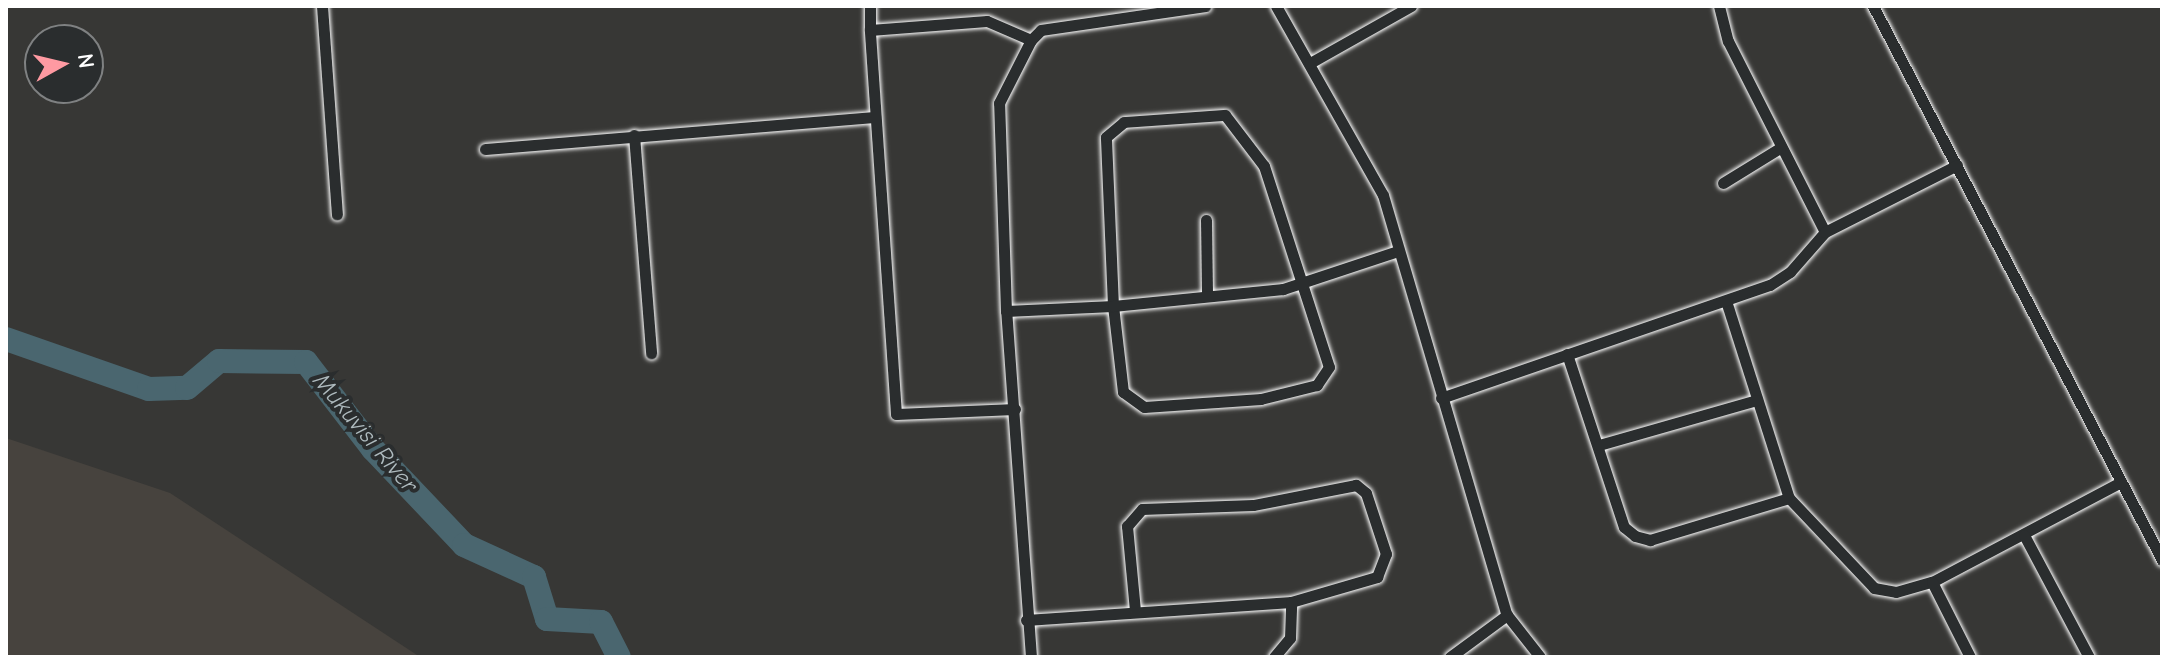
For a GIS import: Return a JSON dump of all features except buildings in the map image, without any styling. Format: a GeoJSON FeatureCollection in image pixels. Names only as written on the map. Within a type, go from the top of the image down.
{"type":"FeatureCollection","features":[{"type":"Feature","properties":{"kind":"street"},"geometry":{"type":"LineString","coordinates":[[322,6],[337,214]]}},
{"type":"Feature","properties":{"kind":"street"},"geometry":{"type":"LineString","coordinates":[[870,6],[872,117],[896,414],[1015,409]]}},
{"type":"Feature","properties":{"kind":"street"},"geometry":{"type":"LineString","coordinates":[[1031,657],[1006,311],[999,103],[1031,40],[1051,26],[1205,6]]}},
{"type":"Feature","properties":{"kind":"street"},"geometry":{"type":"LineString","coordinates":[[1276,6],[1374,174],[1507,615],[1540,657]]}},
{"type":"Feature","properties":{"kind":"street"},"geometry":{"type":"LineString","coordinates":[[1310,63],[1411,6]]}},
{"type":"Feature","properties":{"kind":"street"},"geometry":{"type":"LineString","coordinates":[[1719,6],[1728,41],[1825,232]]}},
{"type":"Feature","properties":{"kind":"street"},"geometry":{"type":"LineString","coordinates":[[1873,6],[2162,560]]}},
{"type":"Feature","properties":{"kind":"street"},"geometry":{"type":"LineString","coordinates":[[870,30],[987,21],[1031,40]]}},
{"type":"Feature","properties":{"kind":"street"},"geometry":{"type":"LineString","coordinates":[[1225,115],[1235,122],[1264,166],[1300,283],[1329,367],[1317,385],[1261,399],[1144,407],[1129,401],[1113,306],[1106,137],[1124,122],[1225,115]]}},
{"type":"Feature","properties":{"kind":"street"},"geometry":{"type":"LineString","coordinates":[[485,149],[872,117]]}},
{"type":"Feature","properties":{"kind":"street"},"geometry":{"type":"LineString","coordinates":[[634,135],[651,353]]}},
{"type":"Feature","properties":{"kind":"street"},"geometry":{"type":"LineString","coordinates":[[1723,183],[1780,148]]}},
{"type":"Feature","properties":{"kind":"street"},"geometry":{"type":"LineString","coordinates":[[1441,398],[1567,354],[1727,304],[1790,272],[1825,232],[1957,165]]}},
{"type":"Feature","properties":{"kind":"street"},"geometry":{"type":"LineString","coordinates":[[1206,220],[1207,296]]}},
{"type":"Feature","properties":{"kind":"street"},"geometry":{"type":"LineString","coordinates":[[1006,311],[1113,306],[1300,283],[1398,251]]}},
{"type":"Feature","properties":{"kind":"street"},"geometry":{"type":"LineString","coordinates":[[1727,304],[1789,498],[1874,588],[1896,592],[1932,582],[2121,482]]}},
{"type":"Feature","properties":{"kind":"street"},"geometry":{"type":"LineString","coordinates":[[1567,354],[1624,527],[1635,536],[1650,540],[1789,498]]}},
{"type":"Feature","properties":{"kind":"street"},"geometry":{"type":"LineString","coordinates":[[1599,445],[1757,400]]}},
{"type":"Feature","properties":{"kind":"street"},"geometry":{"type":"LineString","coordinates":[[1026,620],[1135,610],[1291,602],[1377,577],[1385,567],[1386,554],[1361,487],[1253,505],[1142,509],[1127,526],[1135,610]]}},
{"type":"Feature","properties":{"kind":"street"},"geometry":{"type":"LineString","coordinates":[[2024,535],[2089,657]]}},
{"type":"Feature","properties":{"kind":"street"},"geometry":{"type":"LineString","coordinates":[[1932,582],[1970,657]]}},
{"type":"Feature","properties":{"kind":"street"},"geometry":{"type":"LineString","coordinates":[[1274,657],[1290,638],[1291,602]]}},
{"type":"Feature","properties":{"kind":"street"},"geometry":{"type":"LineString","coordinates":[[1450,657],[1507,615]]}},
{"type":"Feature","properties":{"kind":"shaded area"},"geometry":{"type":"Polygon","coordinates":[[[6,438],[170,493],[420,657],[6,657],[6,438]]]}},
{"type":"Feature","properties":{"kind":"waterway","name":"Mukuvisi River"},"geometry":{"type":"LineString","coordinates":[[6,339],[149,389],[187,388],[219,361],[306,362],[373,449],[464,545],[534,577],[547,619],[601,622],[619,657]]}}]}
